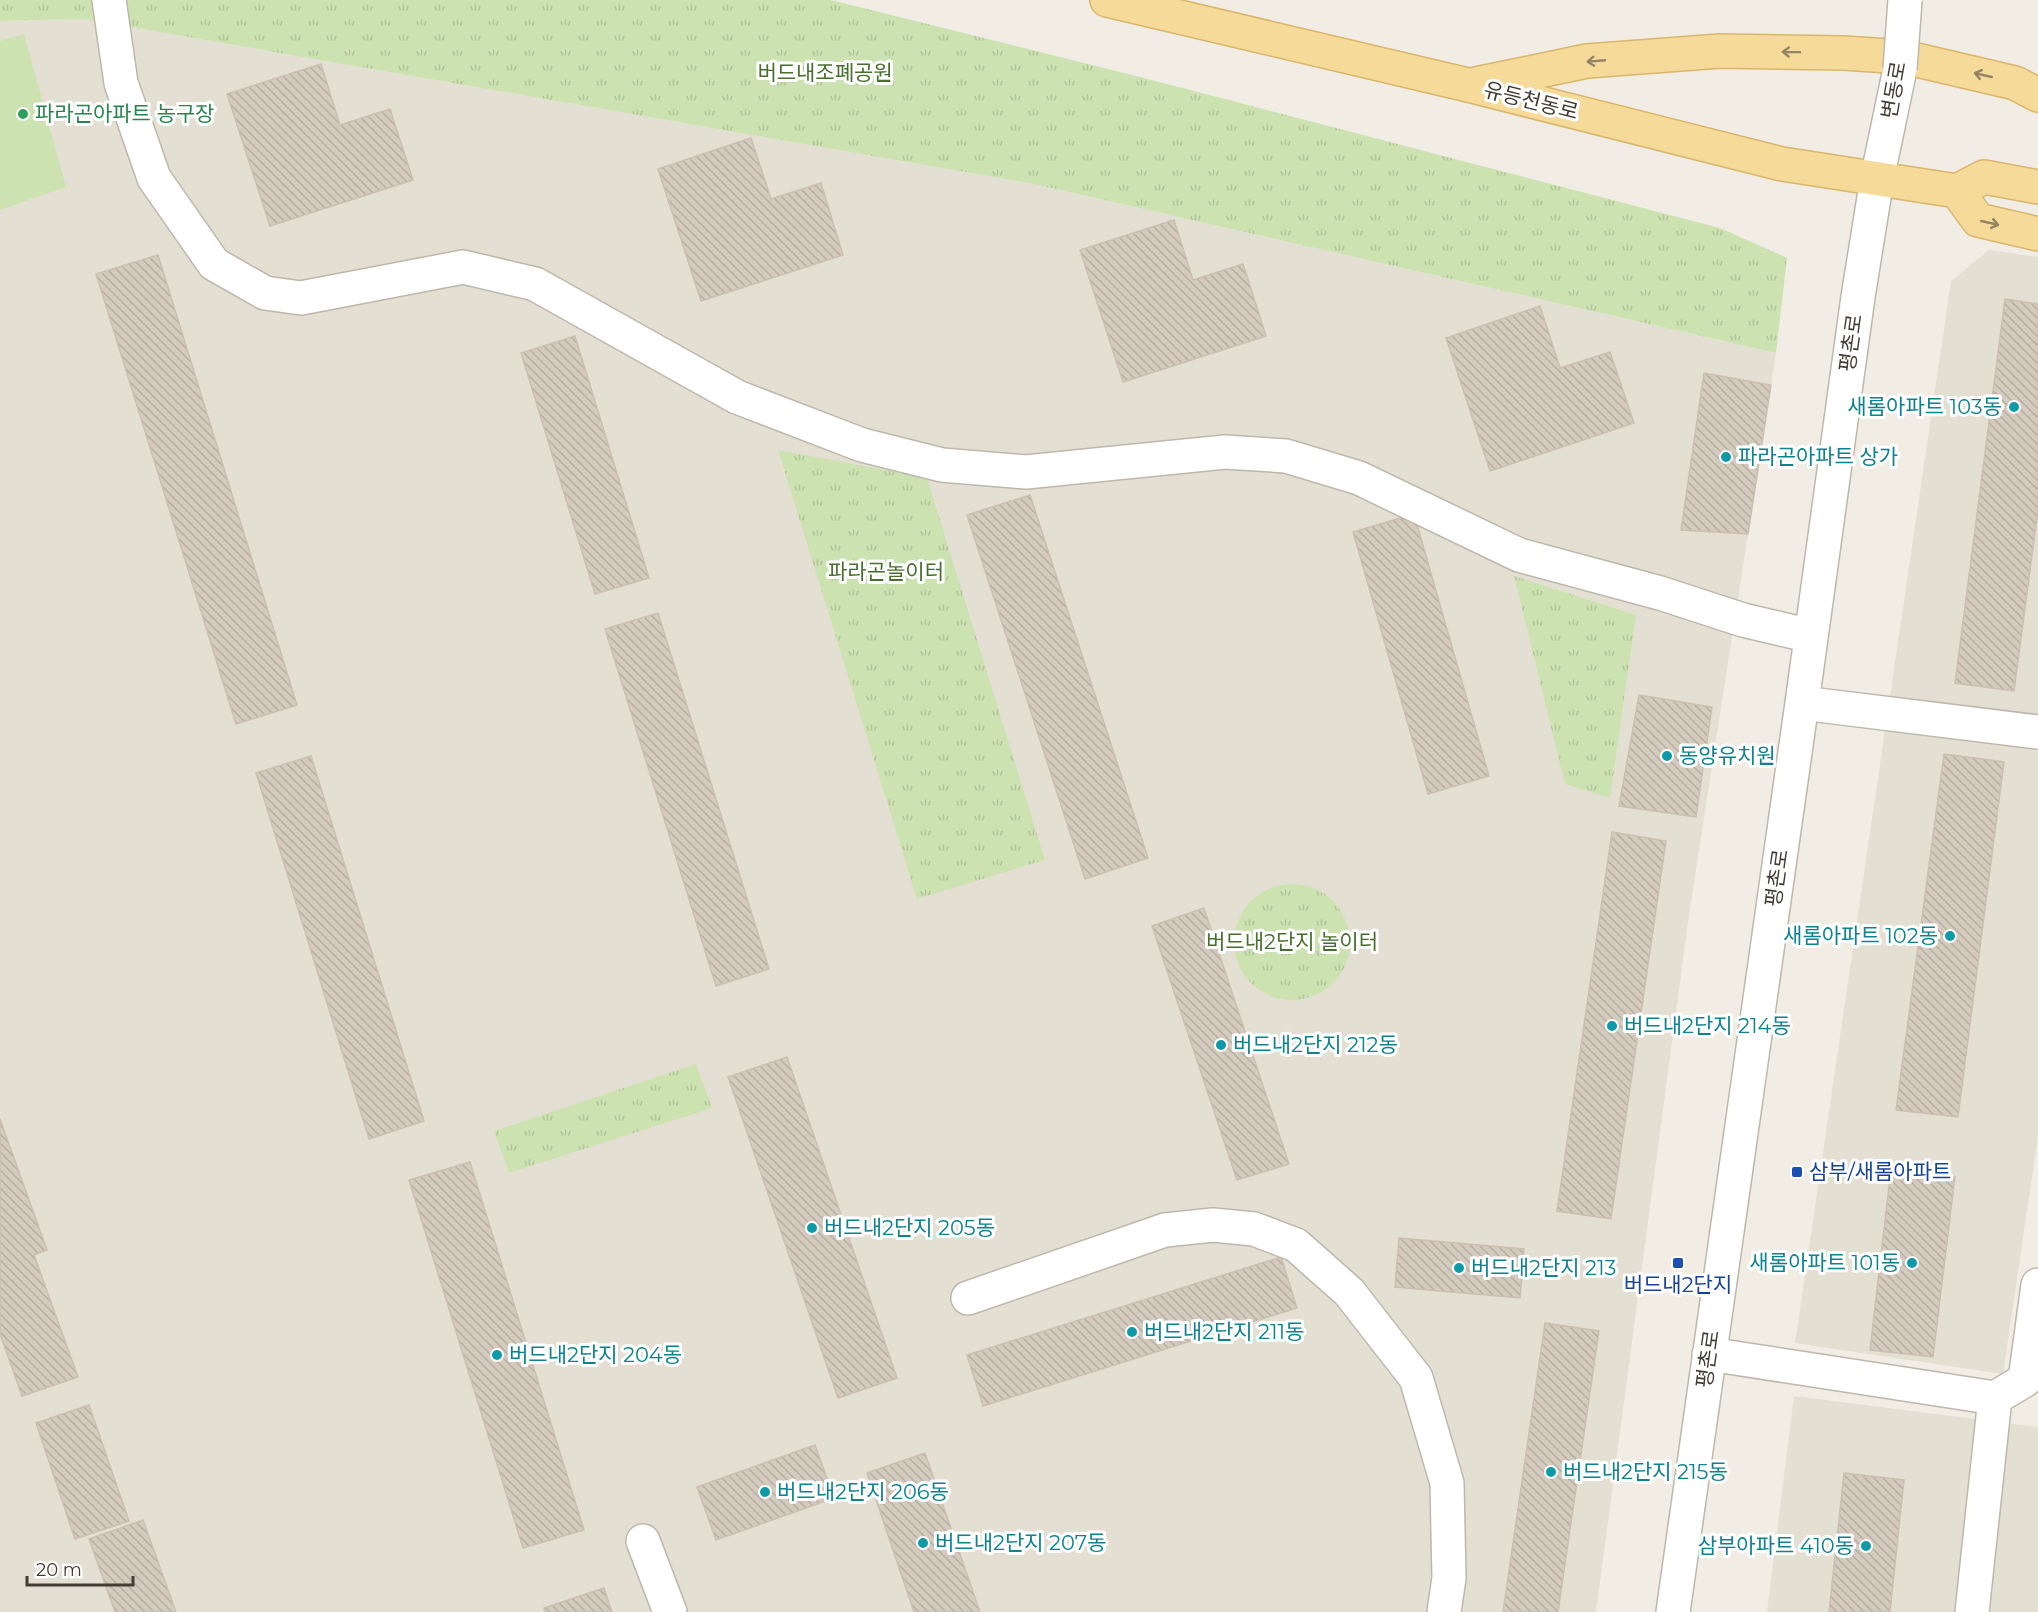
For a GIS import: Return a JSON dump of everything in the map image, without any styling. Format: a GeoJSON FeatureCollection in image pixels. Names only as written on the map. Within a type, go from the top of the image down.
{"type":"FeatureCollection","features":[{"type":"Feature","properties":{"kind":"main road","name":"유등천동로"},"geometry":{"type":"LineString","coordinates":[[1107,0],[1468,85],[1782,164],[1956,191]]}},
{"type":"Feature","properties":{"kind":"main road"},"geometry":{"type":"LineString","coordinates":[[1468,85],[1587,61],[1720,51],[1904,57],[2015,83],[2038,95]]}},
{"type":"Feature","properties":{"kind":"main road"},"geometry":{"type":"LineString","coordinates":[[2038,187],[1984,177],[1956,191],[1978,220],[2038,234]]}},
{"type":"Feature","properties":{"kind":"street"},"geometry":{"type":"LineString","coordinates":[[109,0],[121,83],[154,178],[214,264],[265,293],[301,298],[462,267],[535,284],[737,397],[862,445],[942,465],[1026,472],[1225,452],[1286,456],[1359,478],[1519,555],[1660,593],[1743,620],[1811,636]]}},
{"type":"Feature","properties":{"kind":"street","name":"변동로"},"geometry":{"type":"LineString","coordinates":[[1876,179],[1900,69],[1905,0]]}},
{"type":"Feature","properties":{"kind":"street","name":"평촌로"},"geometry":{"type":"LineString","coordinates":[[1673,1612],[1876,179]]}},
{"type":"Feature","properties":{"kind":"street"},"geometry":{"type":"LineString","coordinates":[[1802,703],[2038,732]]}},
{"type":"Feature","properties":{"kind":"street"},"geometry":{"type":"LineString","coordinates":[[968,1298],[1165,1230],[1213,1225],[1254,1229],[1296,1245],[1349,1292],[1416,1378],[1447,1483],[1449,1578],[1444,1612]]}},
{"type":"Feature","properties":{"kind":"street"},"geometry":{"type":"LineString","coordinates":[[1709,1354],[1995,1398],[2025,1380],[2038,1284]]}},
{"type":"Feature","properties":{"kind":"street"},"geometry":{"type":"LineString","coordinates":[[1972,1612],[1995,1398]]}},
{"type":"Feature","properties":{"kind":"street"},"geometry":{"type":"LineString","coordinates":[[644,1541],[670,1612]]}},
{"type":"Feature","properties":{"kind":"shaded area"},"geometry":{"type":"Polygon","coordinates":[[[85,19],[1034,184],[1776,353],[1689,915],[1596,1612],[0,1612],[0,21],[85,19]]]}},
{"type":"Feature","properties":{"kind":"shaded area"},"geometry":{"type":"Polygon","coordinates":[[[1989,250],[2038,257],[2038,1136],[2003,1374],[1795,1343],[1951,281],[1989,250]]]}},
{"type":"Feature","properties":{"kind":"shaded area"},"geometry":{"type":"Polygon","coordinates":[[[1794,1396],[2038,1427],[2038,1612],[1767,1612],[1794,1396]]]}},
{"type":"Feature","properties":{"kind":"green space","name":"버드내조폐공원"},"geometry":{"type":"Polygon","coordinates":[[[0,0],[831,0],[1140,77],[1720,228],[1787,258],[1776,353],[1034,184],[85,19],[0,21],[0,0]]]}},
{"type":"Feature","properties":{"kind":"green space","name":"파라곤아파트 농구장"},"geometry":{"type":"Polygon","coordinates":[[[24,34],[66,187],[0,210],[0,41],[24,34]]]}},
{"type":"Feature","properties":{"kind":"green space","name":"파라곤놀이터"},"geometry":{"type":"Polygon","coordinates":[[[778,450],[927,478],[1045,860],[917,899],[778,450]]]}},
{"type":"Feature","properties":{"kind":"green space"},"geometry":{"type":"Polygon","coordinates":[[[1514,576],[1636,615],[1610,798],[1565,784],[1514,576]]]}},
{"type":"Feature","properties":{"kind":"green space","name":"버드내2단지 놀이터"},"geometry":{"type":"Polygon","coordinates":[[[1292,884],[1314,889],[1333,901],[1345,920],[1350,942],[1345,964],[1333,983],[1314,995],[1292,1000],[1270,995],[1251,983],[1239,964],[1234,942],[1239,920],[1251,901],[1270,889],[1292,884]]]}},
{"type":"Feature","properties":{"kind":"green space"},"geometry":{"type":"Polygon","coordinates":[[[696,1064],[712,1108],[509,1173],[494,1131],[696,1064]]]}},
{"type":"Feature","properties":{"kind":"building"},"geometry":{"type":"Polygon","coordinates":[[[321,64],[340,125],[390,109],[413,180],[270,226],[227,94],[321,64]]]}},
{"type":"Feature","properties":{"kind":"building"},"geometry":{"type":"Polygon","coordinates":[[[751,138],[771,199],[821,183],[843,255],[701,301],[658,169],[751,138]]]}},
{"type":"Feature","properties":{"kind":"building"},"geometry":{"type":"Polygon","coordinates":[[[1174,220],[1193,280],[1243,264],[1266,336],[1123,382],[1080,250],[1174,220]]]}},
{"type":"Feature","properties":{"kind":"building"},"geometry":{"type":"Polygon","coordinates":[[[158,255],[297,705],[236,724],[96,274],[158,255]]]}},
{"type":"Feature","properties":{"kind":"building","name":"새롬아파트 103동"},"geometry":{"type":"Polygon","coordinates":[[[2005,299],[2038,304],[2038,510],[2014,691],[1955,683],[2005,299]]]}},
{"type":"Feature","properties":{"kind":"building"},"geometry":{"type":"Polygon","coordinates":[[[1540,306],[1560,368],[1610,352],[1634,423],[1490,471],[1446,338],[1540,306]]]}},
{"type":"Feature","properties":{"kind":"building"},"geometry":{"type":"Polygon","coordinates":[[[575,336],[649,578],[595,594],[521,353],[575,336]]]}},
{"type":"Feature","properties":{"kind":"building","name":"파라곤아파트 상가"},"geometry":{"type":"Polygon","coordinates":[[[1704,373],[1771,385],[1748,534],[1681,530],[1704,373]]]}},
{"type":"Feature","properties":{"kind":"building"},"geometry":{"type":"Polygon","coordinates":[[[1030,495],[1148,858],[1085,879],[967,515],[1030,495]]]}},
{"type":"Feature","properties":{"kind":"building"},"geometry":{"type":"Polygon","coordinates":[[[1414,514],[1489,776],[1428,794],[1353,532],[1414,514]]]}},
{"type":"Feature","properties":{"kind":"building"},"geometry":{"type":"Polygon","coordinates":[[[658,613],[769,969],[716,986],[605,629],[658,613]]]}},
{"type":"Feature","properties":{"kind":"building","name":"동양유치원"},"geometry":{"type":"Polygon","coordinates":[[[1639,695],[1712,707],[1696,817],[1619,806],[1639,695]]]}},
{"type":"Feature","properties":{"kind":"building","name":"새롬아파트 102동"},"geometry":{"type":"Polygon","coordinates":[[[1944,754],[2004,762],[1958,1117],[1896,1110],[1944,754]]]}},
{"type":"Feature","properties":{"kind":"building"},"geometry":{"type":"Polygon","coordinates":[[[311,756],[424,1121],[369,1139],[256,773],[311,756]]]}},
{"type":"Feature","properties":{"kind":"building","name":"버드내2단지 214동"},"geometry":{"type":"Polygon","coordinates":[[[1612,832],[1666,841],[1611,1219],[1557,1211],[1612,832]]]}},
{"type":"Feature","properties":{"kind":"building","name":"버드내2단지 212동"},"geometry":{"type":"Polygon","coordinates":[[[1204,908],[1289,1164],[1237,1180],[1152,926],[1204,908]]]}},
{"type":"Feature","properties":{"kind":"building","name":"버드내2단지 205동"},"geometry":{"type":"Polygon","coordinates":[[[787,1057],[897,1378],[838,1398],[728,1077],[787,1057]]]}},
{"type":"Feature","properties":{"kind":"building"},"geometry":{"type":"Polygon","coordinates":[[[0,1119],[47,1250],[34,1255],[78,1377],[22,1396],[0,1334],[0,1119]]]}},
{"type":"Feature","properties":{"kind":"building","name":"버드내2단지 204동"},"geometry":{"type":"Polygon","coordinates":[[[470,1162],[584,1530],[523,1548],[409,1180],[470,1162]]]}},
{"type":"Feature","properties":{"kind":"building","name":"새롬아파트 101동"},"geometry":{"type":"Polygon","coordinates":[[[1891,1169],[1955,1177],[1933,1357],[1870,1350],[1891,1169]]]}},
{"type":"Feature","properties":{"kind":"building","name":"버드내2단지 213"},"geometry":{"type":"Polygon","coordinates":[[[1399,1238],[1524,1249],[1520,1298],[1395,1287],[1399,1238]]]}},
{"type":"Feature","properties":{"kind":"building","name":"버드내2단지 211동"},"geometry":{"type":"Polygon","coordinates":[[[1281,1257],[1297,1308],[983,1406],[967,1355],[1281,1257]]]}},
{"type":"Feature","properties":{"kind":"building","name":"버드내2단지 215동"},"geometry":{"type":"Polygon","coordinates":[[[1545,1323],[1599,1331],[1558,1612],[1503,1612],[1545,1323]]]}},
{"type":"Feature","properties":{"kind":"building"},"geometry":{"type":"Polygon","coordinates":[[[89,1405],[129,1521],[75,1539],[36,1423],[89,1405]]]}},
{"type":"Feature","properties":{"kind":"building","name":"버드내2단지 206동"},"geometry":{"type":"Polygon","coordinates":[[[815,1445],[834,1498],[716,1540],[697,1487],[815,1445]]]}},
{"type":"Feature","properties":{"kind":"building","name":"버드내2단지 207동"},"geometry":{"type":"Polygon","coordinates":[[[925,1453],[980,1612],[914,1612],[867,1473],[925,1453]]]}},
{"type":"Feature","properties":{"kind":"building","name":"삼부아파트 410동"},"geometry":{"type":"Polygon","coordinates":[[[1844,1473],[1904,1480],[1890,1612],[1829,1612],[1844,1473]]]}},
{"type":"Feature","properties":{"kind":"building"},"geometry":{"type":"Polygon","coordinates":[[[143,1520],[176,1612],[115,1612],[89,1539],[143,1520]]]}},
{"type":"Feature","properties":{"kind":"building"},"geometry":{"type":"Polygon","coordinates":[[[604,1588],[612,1612],[545,1612],[544,1608],[604,1588]]]}},
{"type":"Feature","properties":{"kind":"place","name":"파라곤아파트 농구장"},"geometry":{"type":"Point","coordinates":[23,114]}},
{"type":"Feature","properties":{"kind":"place","name":"새롬아파트 103동"},"geometry":{"type":"Point","coordinates":[2014,407]}},
{"type":"Feature","properties":{"kind":"place","name":"파라곤아파트 상가"},"geometry":{"type":"Point","coordinates":[1726,457]}},
{"type":"Feature","properties":{"kind":"place","name":"동양유치원"},"geometry":{"type":"Point","coordinates":[1667,756]}},
{"type":"Feature","properties":{"kind":"place","name":"새롬아파트 102동"},"geometry":{"type":"Point","coordinates":[1950,936]}},
{"type":"Feature","properties":{"kind":"place","name":"버드내2단지 214동"},"geometry":{"type":"Point","coordinates":[1612,1026]}},
{"type":"Feature","properties":{"kind":"place","name":"버드내2단지 212동"},"geometry":{"type":"Point","coordinates":[1221,1045]}},
{"type":"Feature","properties":{"kind":"place","name":"삼부/새롬아파트"},"geometry":{"type":"Point","coordinates":[1797,1172]}},
{"type":"Feature","properties":{"kind":"place","name":"버드내2단지 205동"},"geometry":{"type":"Point","coordinates":[812,1228]}},
{"type":"Feature","properties":{"kind":"place","name":"버드내2단지"},"geometry":{"type":"Point","coordinates":[1678,1263]}},
{"type":"Feature","properties":{"kind":"place","name":"새롬아파트 101동"},"geometry":{"type":"Point","coordinates":[1912,1263]}},
{"type":"Feature","properties":{"kind":"place","name":"버드내2단지 213"},"geometry":{"type":"Point","coordinates":[1459,1268]}},
{"type":"Feature","properties":{"kind":"place","name":"버드내2단지 211동"},"geometry":{"type":"Point","coordinates":[1132,1332]}},
{"type":"Feature","properties":{"kind":"place","name":"버드내2단지 204동"},"geometry":{"type":"Point","coordinates":[497,1355]}},
{"type":"Feature","properties":{"kind":"place","name":"버드내2단지 215동"},"geometry":{"type":"Point","coordinates":[1551,1472]}},
{"type":"Feature","properties":{"kind":"place","name":"버드내2단지 206동"},"geometry":{"type":"Point","coordinates":[765,1492]}},
{"type":"Feature","properties":{"kind":"place","name":"버드내2단지 207동"},"geometry":{"type":"Point","coordinates":[923,1543]}},
{"type":"Feature","properties":{"kind":"place","name":"삼부아파트 410동"},"geometry":{"type":"Point","coordinates":[1866,1546]}}]}
